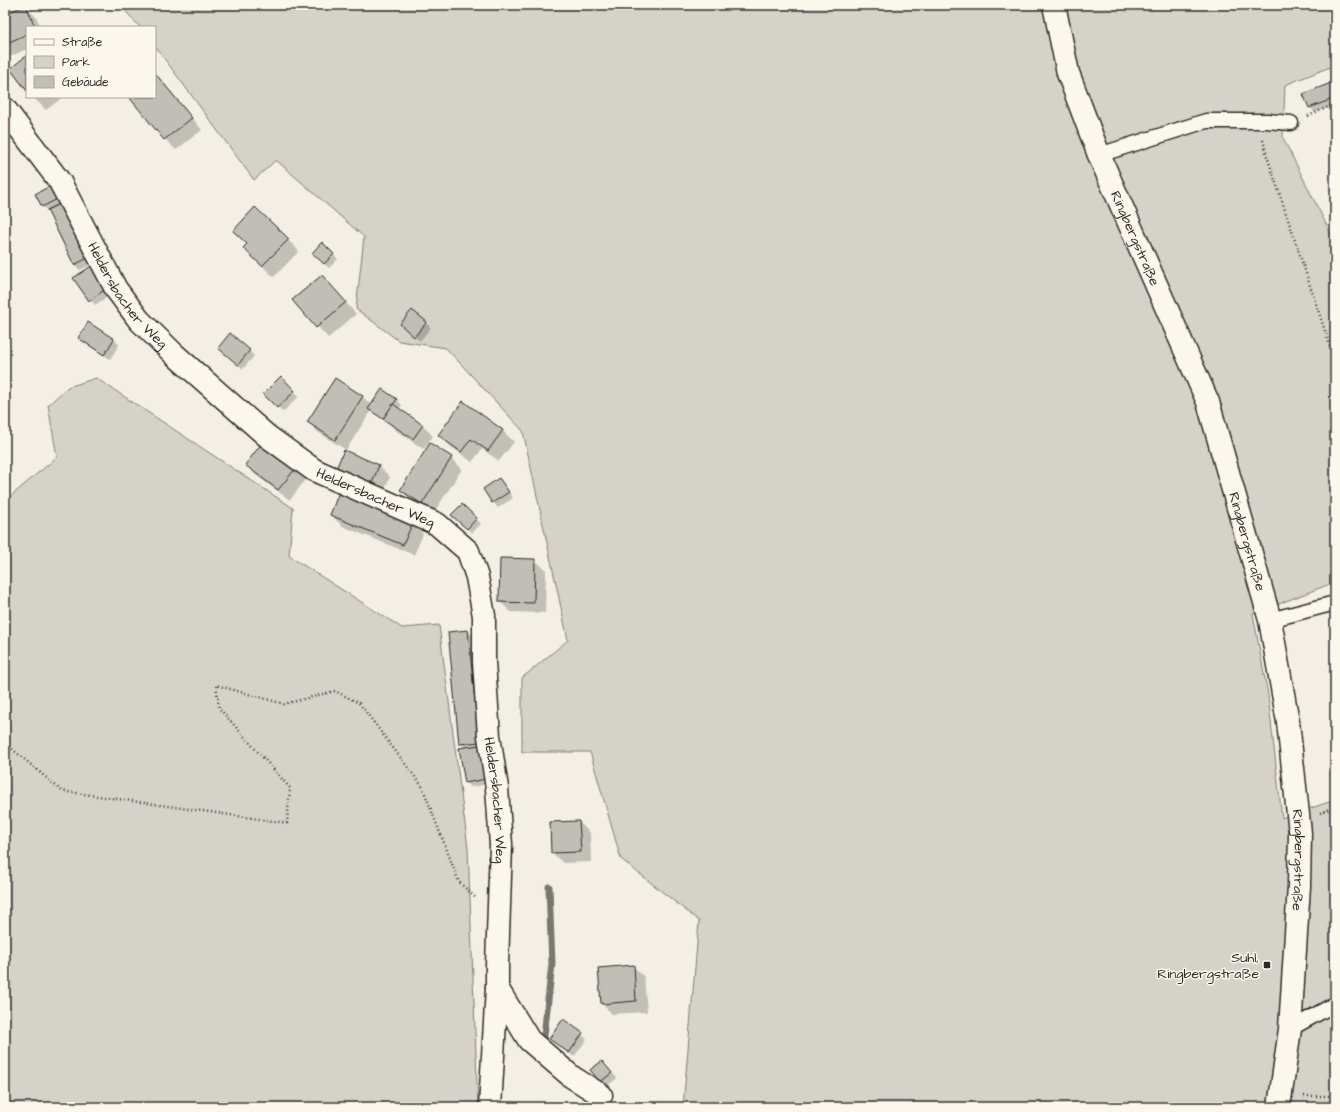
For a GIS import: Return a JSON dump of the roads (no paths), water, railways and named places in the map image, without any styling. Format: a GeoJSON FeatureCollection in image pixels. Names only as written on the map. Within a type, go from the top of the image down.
{"type":"FeatureCollection","features":[{"type":"Feature","properties":{"kind":"street","name":"Ringbergstraße"},"geometry":{"type":"LineString","coordinates":[[1054,5],[1068,73],[1099,156],[1208,402],[1270,620],[1288,722],[1300,819],[1299,886],[1290,1029],[1280,1102]]}},
{"type":"Feature","properties":{"kind":"street","name":"Heldersbacher Weg"},"geometry":{"type":"LineString","coordinates":[[5,109],[60,182],[116,289],[139,320],[174,354],[267,436],[314,470],[437,524],[468,551],[477,577],[484,616],[484,662],[489,736],[497,788],[501,845],[497,965],[498,988],[490,1107]]}},
{"type":"Feature","properties":{"kind":"street","name":"Heldersbacher Weg"},"geometry":{"type":"LineString","coordinates":[[498,988],[529,1040],[572,1077],[601,1095]]}},
{"type":"Feature","properties":{"kind":"lane"},"geometry":{"type":"LineString","coordinates":[[1099,156],[1206,122],[1291,123]]}},
{"type":"Feature","properties":{"kind":"lane"},"geometry":{"type":"LineString","coordinates":[[1270,620],[1335,603]]}},
{"type":"Feature","properties":{"kind":"lane"},"geometry":{"type":"LineString","coordinates":[[1290,1029],[1335,1004]]}},
{"type":"Feature","properties":{"kind":"waterway"},"geometry":{"type":"LineString","coordinates":[[544,1036],[552,964],[549,887]]}},
{"type":"Feature","properties":{"kind":"place","name":"Suhl, Ringbergstraße"},"geometry":{"type":"Point","coordinates":[1267,965]}}]}
